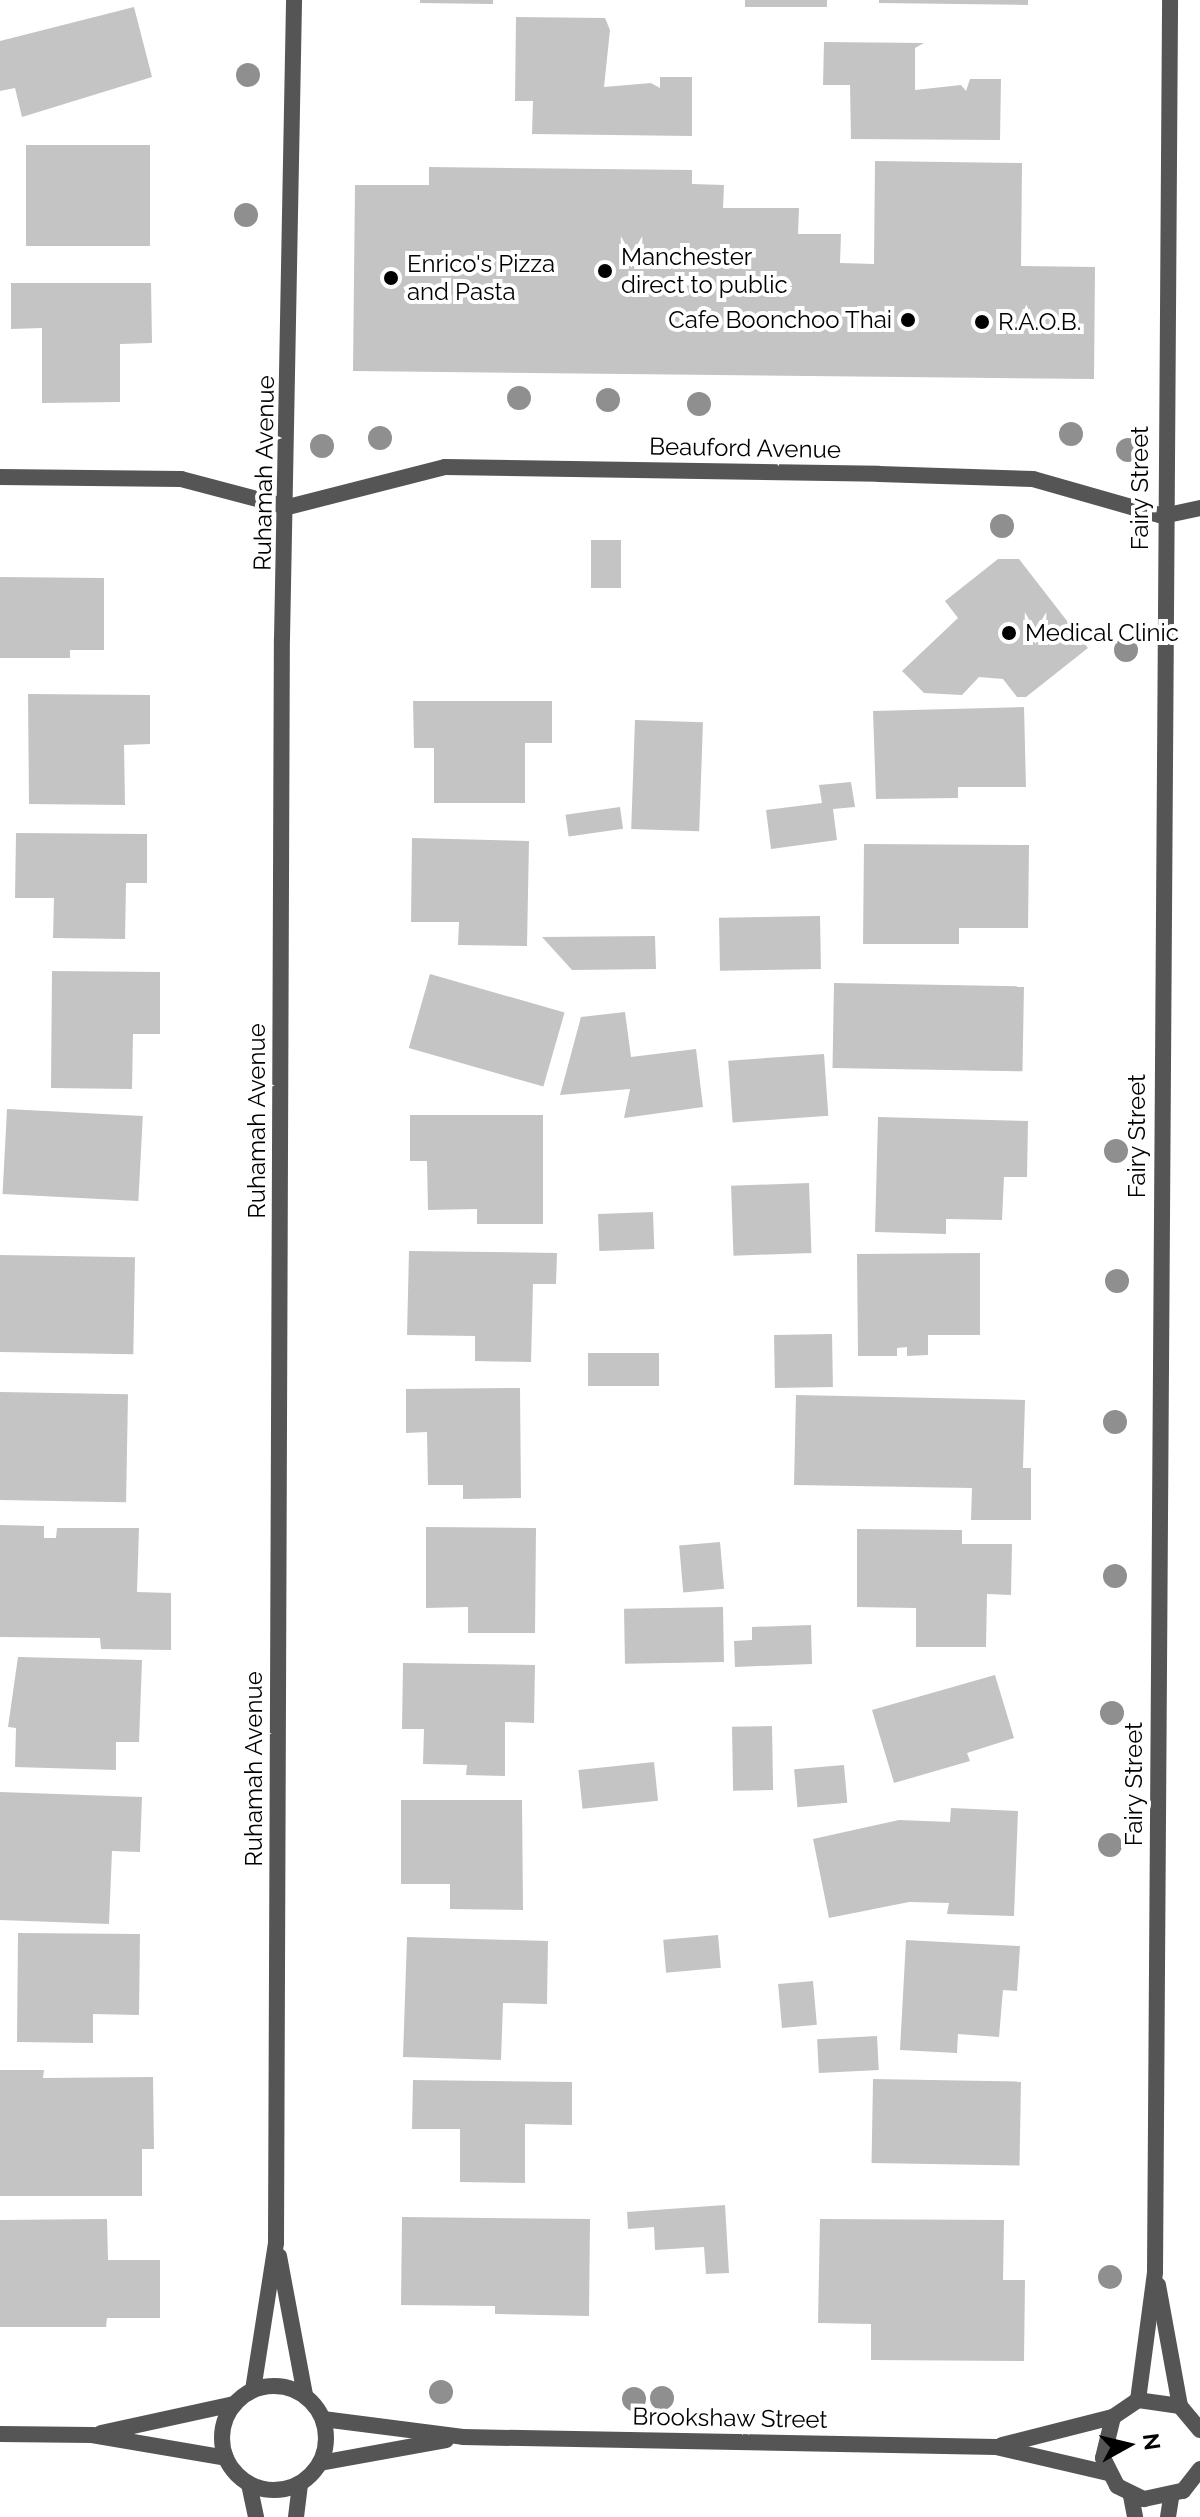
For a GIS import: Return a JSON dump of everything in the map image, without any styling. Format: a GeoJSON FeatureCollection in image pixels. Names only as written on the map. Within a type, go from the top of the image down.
{"type":"FeatureCollection","features":[{"type":"Feature","properties":{"kind":"street","name":"Ruhamah Avenue"},"geometry":{"type":"LineString","coordinates":[[253,2390],[276,2243],[294,0]]}},
{"type":"Feature","properties":{"kind":"street","name":"Fairy Street"},"geometry":{"type":"LineString","coordinates":[[1138,2400],[1155,2272],[1163,516],[1170,0]]}},
{"type":"Feature","properties":{"kind":"street","name":"Beauford Avenue"},"geometry":{"type":"LineString","coordinates":[[288,507],[445,467],[1033,479],[1163,516],[1200,508]]}},
{"type":"Feature","properties":{"kind":"street"},"geometry":{"type":"LineString","coordinates":[[0,477],[181,479],[288,507]]}},
{"type":"Feature","properties":{"kind":"street","name":"Ruhamah Avenue"},"geometry":{"type":"LineString","coordinates":[[276,2243],[305,2395]]}},
{"type":"Feature","properties":{"kind":"street","name":"Fairy Street"},"geometry":{"type":"LineString","coordinates":[[1155,2272],[1180,2406]]}},
{"type":"Feature","properties":{"kind":"street"},"geometry":{"type":"LineString","coordinates":[[92,2435],[234,2404],[253,2390],[289,2387],[305,2395],[323,2419],[320,2463],[300,2484],[266,2490],[249,2484],[226,2458],[223,2430],[234,2404]]}},
{"type":"Feature","properties":{"kind":"street"},"geometry":{"type":"LineString","coordinates":[[1138,2400],[1180,2406],[1199,2426]]}},
{"type":"Feature","properties":{"kind":"street","name":"Brookshaw Street"},"geometry":{"type":"LineString","coordinates":[[996,2447],[1113,2417],[1138,2400]]}},
{"type":"Feature","properties":{"kind":"street"},"geometry":{"type":"LineString","coordinates":[[1113,2417],[1103,2444],[1108,2473],[1131,2496],[1135,2517]]}},
{"type":"Feature","properties":{"kind":"street","name":"Brookshaw Street"},"geometry":{"type":"LineString","coordinates":[[323,2419],[463,2437],[996,2447],[1108,2473]]}},
{"type":"Feature","properties":{"kind":"street"},"geometry":{"type":"LineString","coordinates":[[0,2434],[92,2435],[226,2458]]}},
{"type":"Feature","properties":{"kind":"street","name":"Brookshaw Street"},"geometry":{"type":"LineString","coordinates":[[320,2463],[463,2437]]}},
{"type":"Feature","properties":{"kind":"street"},"geometry":{"type":"LineString","coordinates":[[1131,2496],[1171,2497],[1198,2477]]}},
{"type":"Feature","properties":{"kind":"street"},"geometry":{"type":"LineString","coordinates":[[249,2484],[256,2517]]}},
{"type":"Feature","properties":{"kind":"street"},"geometry":{"type":"LineString","coordinates":[[296,2517],[300,2484]]}},
{"type":"Feature","properties":{"kind":"street"},"geometry":{"type":"LineString","coordinates":[[1168,2517],[1171,2497]]}},
{"type":"Feature","properties":{"kind":"building"},"geometry":{"type":"Polygon","coordinates":[[[420,0],[493,0],[493,4],[420,3],[420,0]]]}},
{"type":"Feature","properties":{"kind":"building"},"geometry":{"type":"Polygon","coordinates":[[[745,0],[827,0],[827,7],[745,7],[745,0]]]}},
{"type":"Feature","properties":{"kind":"building"},"geometry":{"type":"Polygon","coordinates":[[[879,0],[1028,0],[1028,5],[879,3],[879,0]]]}},
{"type":"Feature","properties":{"kind":"building"},"geometry":{"type":"Polygon","coordinates":[[[134,7],[152,77],[22,117],[15,88],[0,91],[0,41],[134,7]]]}},
{"type":"Feature","properties":{"kind":"building"},"geometry":{"type":"Polygon","coordinates":[[[516,17],[605,18],[610,30],[604,87],[651,83],[660,88],[660,77],[692,77],[692,136],[532,134],[533,101],[515,101],[516,17]]]}},
{"type":"Feature","properties":{"kind":"building"},"geometry":{"type":"Polygon","coordinates":[[[824,42],[924,43],[915,48],[915,90],[961,85],[966,91],[970,79],[1001,79],[1000,140],[851,139],[850,85],[823,85],[824,42]]]}},
{"type":"Feature","properties":{"kind":"building"},"geometry":{"type":"Polygon","coordinates":[[[26,145],[150,145],[150,246],[26,246],[26,145]]]}},
{"type":"Feature","properties":{"kind":"building"},"geometry":{"type":"Polygon","coordinates":[[[875,161],[1022,163],[1021,266],[1095,267],[1094,379],[353,371],[355,185],[429,185],[429,167],[692,170],[692,184],[724,185],[723,208],[799,208],[798,234],[841,234],[840,263],[874,264],[875,161]]]}},
{"type":"Feature","properties":{"kind":"building"},"geometry":{"type":"Polygon","coordinates":[[[11,283],[151,283],[152,343],[120,344],[120,402],[42,403],[42,328],[11,329],[11,283]]]}},
{"type":"Feature","properties":{"kind":"building"},"geometry":{"type":"Polygon","coordinates":[[[591,540],[621,540],[621,588],[591,588],[591,540]]]}},
{"type":"Feature","properties":{"kind":"building","name":"Medical Clinic"},"geometry":{"type":"Polygon","coordinates":[[[998,559],[1019,559],[1088,648],[1026,697],[1017,697],[1003,679],[979,677],[962,695],[924,693],[902,671],[958,618],[945,601],[998,559]]]}},
{"type":"Feature","properties":{"kind":"building"},"geometry":{"type":"Polygon","coordinates":[[[0,577],[104,578],[104,650],[70,650],[70,658],[0,658],[0,577]]]}},
{"type":"Feature","properties":{"kind":"building"},"geometry":{"type":"Polygon","coordinates":[[[28,694],[150,695],[150,744],[124,745],[125,805],[29,804],[28,694]]]}},
{"type":"Feature","properties":{"kind":"building"},"geometry":{"type":"Polygon","coordinates":[[[413,701],[552,701],[552,743],[525,743],[525,803],[434,803],[434,748],[414,748],[413,701]]]}},
{"type":"Feature","properties":{"kind":"building"},"geometry":{"type":"Polygon","coordinates":[[[1024,707],[1026,787],[958,787],[958,798],[876,799],[873,711],[1024,707]]]}},
{"type":"Feature","properties":{"kind":"building"},"geometry":{"type":"Polygon","coordinates":[[[635,720],[703,722],[699,831],[631,829],[635,720]]]}},
{"type":"Feature","properties":{"kind":"building"},"geometry":{"type":"Polygon","coordinates":[[[851,782],[855,807],[833,809],[837,840],[771,849],[766,810],[822,803],[819,785],[851,782]]]}},
{"type":"Feature","properties":{"kind":"building"},"geometry":{"type":"Polygon","coordinates":[[[620,807],[623,829],[569,836],[566,815],[620,807]]]}},
{"type":"Feature","properties":{"kind":"building"},"geometry":{"type":"Polygon","coordinates":[[[16,833],[147,834],[147,883],[126,883],[125,939],[53,938],[54,898],[15,898],[16,833]]]}},
{"type":"Feature","properties":{"kind":"building"},"geometry":{"type":"Polygon","coordinates":[[[412,838],[529,841],[527,946],[458,945],[459,922],[411,922],[412,838]]]}},
{"type":"Feature","properties":{"kind":"building"},"geometry":{"type":"Polygon","coordinates":[[[864,844],[1029,845],[1028,928],[959,928],[959,944],[863,944],[864,844]]]}},
{"type":"Feature","properties":{"kind":"building"},"geometry":{"type":"Polygon","coordinates":[[[820,916],[821,969],[720,971],[719,918],[820,916]]]}},
{"type":"Feature","properties":{"kind":"building"},"geometry":{"type":"Polygon","coordinates":[[[655,936],[656,969],[572,970],[542,937],[655,936]]]}},
{"type":"Feature","properties":{"kind":"building"},"geometry":{"type":"Polygon","coordinates":[[[52,971],[160,972],[160,1034],[133,1034],[132,1089],[51,1088],[52,971]]]}},
{"type":"Feature","properties":{"kind":"building"},"geometry":{"type":"Polygon","coordinates":[[[430,974],[565,1013],[543,1087],[409,1048],[430,974]]]}},
{"type":"Feature","properties":{"kind":"building"},"geometry":{"type":"Polygon","coordinates":[[[834,983],[1024,986],[1022,1071],[833,1068],[834,983]]]}},
{"type":"Feature","properties":{"kind":"building"},"geometry":{"type":"Polygon","coordinates":[[[625,1012],[631,1057],[696,1049],[703,1107],[624,1118],[630,1089],[560,1095],[581,1017],[625,1012]]]}},
{"type":"Feature","properties":{"kind":"building"},"geometry":{"type":"Polygon","coordinates":[[[824,1054],[828,1116],[733,1123],[728,1061],[824,1054]]]}},
{"type":"Feature","properties":{"kind":"building"},"geometry":{"type":"Polygon","coordinates":[[[7,1109],[143,1116],[138,1201],[3,1194],[7,1109]]]}},
{"type":"Feature","properties":{"kind":"building"},"geometry":{"type":"Polygon","coordinates":[[[410,1115],[543,1115],[543,1224],[477,1224],[477,1209],[428,1210],[427,1161],[410,1161],[410,1115]]]}},
{"type":"Feature","properties":{"kind":"building"},"geometry":{"type":"Polygon","coordinates":[[[878,1117],[1028,1121],[1027,1177],[1004,1177],[1002,1220],[946,1219],[946,1234],[875,1232],[878,1117]]]}},
{"type":"Feature","properties":{"kind":"building"},"geometry":{"type":"Polygon","coordinates":[[[809,1183],[811,1253],[733,1256],[731,1186],[809,1183]]]}},
{"type":"Feature","properties":{"kind":"building"},"geometry":{"type":"Polygon","coordinates":[[[653,1212],[654,1249],[599,1251],[598,1214],[653,1212]]]}},
{"type":"Feature","properties":{"kind":"building"},"geometry":{"type":"Polygon","coordinates":[[[409,1251],[557,1253],[556,1284],[533,1284],[531,1362],[475,1361],[475,1336],[407,1335],[409,1251]]]}},
{"type":"Feature","properties":{"kind":"building"},"geometry":{"type":"Polygon","coordinates":[[[980,1253],[980,1335],[928,1335],[928,1355],[907,1356],[907,1347],[897,1348],[897,1356],[858,1356],[857,1254],[980,1253]]]}},
{"type":"Feature","properties":{"kind":"building"},"geometry":{"type":"Polygon","coordinates":[[[0,1255],[135,1257],[133,1354],[0,1352],[0,1255]]]}},
{"type":"Feature","properties":{"kind":"building"},"geometry":{"type":"Polygon","coordinates":[[[832,1334],[833,1387],[775,1388],[774,1335],[832,1334]]]}},
{"type":"Feature","properties":{"kind":"building"},"geometry":{"type":"Polygon","coordinates":[[[588,1353],[659,1353],[659,1386],[588,1386],[588,1353]]]}},
{"type":"Feature","properties":{"kind":"building"},"geometry":{"type":"Polygon","coordinates":[[[520,1388],[521,1498],[463,1499],[463,1485],[428,1485],[427,1432],[406,1433],[406,1389],[520,1388]]]}},
{"type":"Feature","properties":{"kind":"building"},"geometry":{"type":"Polygon","coordinates":[[[0,1392],[128,1394],[126,1502],[0,1500],[0,1392]]]}},
{"type":"Feature","properties":{"kind":"building"},"geometry":{"type":"Polygon","coordinates":[[[796,1395],[1025,1400],[1023,1468],[1031,1468],[1031,1520],[971,1520],[972,1488],[794,1485],[796,1395]]]}},
{"type":"Feature","properties":{"kind":"building"},"geometry":{"type":"Polygon","coordinates":[[[0,1525],[44,1526],[44,1538],[56,1538],[57,1528],[139,1528],[137,1592],[171,1593],[171,1650],[101,1649],[100,1638],[0,1637],[0,1525]]]}},
{"type":"Feature","properties":{"kind":"building"},"geometry":{"type":"Polygon","coordinates":[[[426,1527],[536,1528],[535,1633],[468,1633],[468,1607],[426,1608],[426,1527]]]}},
{"type":"Feature","properties":{"kind":"building"},"geometry":{"type":"Polygon","coordinates":[[[857,1529],[962,1530],[962,1544],[1012,1544],[1011,1595],[987,1594],[986,1647],[916,1647],[916,1608],[857,1607],[857,1529]]]}},
{"type":"Feature","properties":{"kind":"building"},"geometry":{"type":"Polygon","coordinates":[[[720,1542],[724,1589],[683,1592],[679,1546],[720,1542]]]}},
{"type":"Feature","properties":{"kind":"building"},"geometry":{"type":"Polygon","coordinates":[[[723,1607],[724,1662],[625,1664],[624,1609],[723,1607]]]}},
{"type":"Feature","properties":{"kind":"building"},"geometry":{"type":"Polygon","coordinates":[[[811,1625],[812,1664],[735,1667],[734,1641],[752,1640],[752,1627],[811,1625]]]}},
{"type":"Feature","properties":{"kind":"building"},"geometry":{"type":"Polygon","coordinates":[[[18,1657],[142,1660],[139,1742],[116,1742],[116,1770],[15,1767],[16,1728],[8,1727],[18,1657]]]}},
{"type":"Feature","properties":{"kind":"building"},"geometry":{"type":"Polygon","coordinates":[[[403,1663],[535,1665],[534,1723],[505,1722],[505,1776],[466,1775],[467,1765],[423,1764],[424,1729],[402,1729],[403,1663]]]}},
{"type":"Feature","properties":{"kind":"building"},"geometry":{"type":"Polygon","coordinates":[[[995,1675],[1014,1738],[967,1753],[970,1761],[894,1783],[872,1710],[995,1675]]]}},
{"type":"Feature","properties":{"kind":"building"},"geometry":{"type":"Polygon","coordinates":[[[772,1726],[773,1790],[733,1791],[732,1727],[772,1726]]]}},
{"type":"Feature","properties":{"kind":"building"},"geometry":{"type":"Polygon","coordinates":[[[654,1762],[658,1801],[582,1809],[578,1770],[654,1762]]]}},
{"type":"Feature","properties":{"kind":"building"},"geometry":{"type":"Polygon","coordinates":[[[844,1765],[847,1803],[798,1807],[794,1769],[844,1765]]]}},
{"type":"Feature","properties":{"kind":"building"},"geometry":{"type":"Polygon","coordinates":[[[0,1792],[142,1797],[140,1852],[112,1851],[109,1924],[0,1920],[0,1792]]]}},
{"type":"Feature","properties":{"kind":"building"},"geometry":{"type":"Polygon","coordinates":[[[401,1800],[522,1800],[523,1910],[450,1909],[450,1884],[401,1884],[401,1800]]]}},
{"type":"Feature","properties":{"kind":"building"},"geometry":{"type":"Polygon","coordinates":[[[951,1808],[1018,1811],[1014,1916],[947,1914],[949,1903],[909,1902],[829,1918],[813,1839],[899,1820],[950,1822],[951,1808]]]}},
{"type":"Feature","properties":{"kind":"building"},"geometry":{"type":"Polygon","coordinates":[[[18,1933],[140,1934],[139,2015],[93,2014],[93,2043],[17,2042],[18,1933]]]}},
{"type":"Feature","properties":{"kind":"building"},"geometry":{"type":"Polygon","coordinates":[[[718,1935],[721,1968],[666,1973],[663,1940],[718,1935]]]}},
{"type":"Feature","properties":{"kind":"building"},"geometry":{"type":"Polygon","coordinates":[[[407,1937],[548,1941],[547,2004],[503,2003],[501,2060],[403,2057],[407,1937]]]}},
{"type":"Feature","properties":{"kind":"building"},"geometry":{"type":"Polygon","coordinates":[[[906,1940],[1020,1946],[1017,1991],[1003,1990],[999,2037],[958,2034],[957,2053],[900,2050],[906,1940]]]}},
{"type":"Feature","properties":{"kind":"building"},"geometry":{"type":"Polygon","coordinates":[[[813,1981],[817,2025],[782,2028],[778,1984],[813,1981]]]}},
{"type":"Feature","properties":{"kind":"building"},"geometry":{"type":"Polygon","coordinates":[[[877,2036],[879,2070],[819,2073],[817,2039],[877,2036]]]}},
{"type":"Feature","properties":{"kind":"building"},"geometry":{"type":"Polygon","coordinates":[[[0,2070],[44,2070],[43,2078],[153,2077],[154,2149],[142,2149],[142,2196],[0,2196],[0,2070]]]}},
{"type":"Feature","properties":{"kind":"building"},"geometry":{"type":"Polygon","coordinates":[[[873,2079],[1021,2082],[1020,2166],[872,2163],[873,2079]]]}},
{"type":"Feature","properties":{"kind":"building"},"geometry":{"type":"Polygon","coordinates":[[[413,2080],[572,2082],[572,2125],[525,2124],[525,2183],[460,2182],[460,2129],[412,2129],[413,2080]]]}},
{"type":"Feature","properties":{"kind":"building"},"geometry":{"type":"Polygon","coordinates":[[[725,2205],[729,2273],[706,2274],[704,2247],[655,2250],[654,2227],[628,2229],[627,2212],[725,2205]]]}},
{"type":"Feature","properties":{"kind":"building"},"geometry":{"type":"Polygon","coordinates":[[[402,2217],[590,2219],[589,2316],[495,2314],[495,2306],[401,2305],[402,2217]]]}},
{"type":"Feature","properties":{"kind":"building"},"geometry":{"type":"Polygon","coordinates":[[[107,2219],[108,2260],[160,2260],[160,2318],[107,2318],[106,2327],[0,2327],[0,2220],[107,2219]]]}},
{"type":"Feature","properties":{"kind":"building"},"geometry":{"type":"Polygon","coordinates":[[[820,2219],[1004,2220],[1003,2280],[1025,2280],[1024,2361],[871,2360],[871,2324],[818,2323],[820,2219]]]}},
{"type":"Feature","properties":{"kind":"place","name":"Manchester direct to public"},"geometry":{"type":"Point","coordinates":[605,271]}},
{"type":"Feature","properties":{"kind":"place","name":"Enrico's Pizza and Pasta"},"geometry":{"type":"Point","coordinates":[391,278]}},
{"type":"Feature","properties":{"kind":"place","name":"Cafe Boonchoo Thai"},"geometry":{"type":"Point","coordinates":[908,320]}},
{"type":"Feature","properties":{"kind":"place","name":"R.A.O.B."},"geometry":{"type":"Point","coordinates":[982,322]}},
{"type":"Feature","properties":{"kind":"place","name":"Medical Clinic"},"geometry":{"type":"Point","coordinates":[1009,633]}}]}
